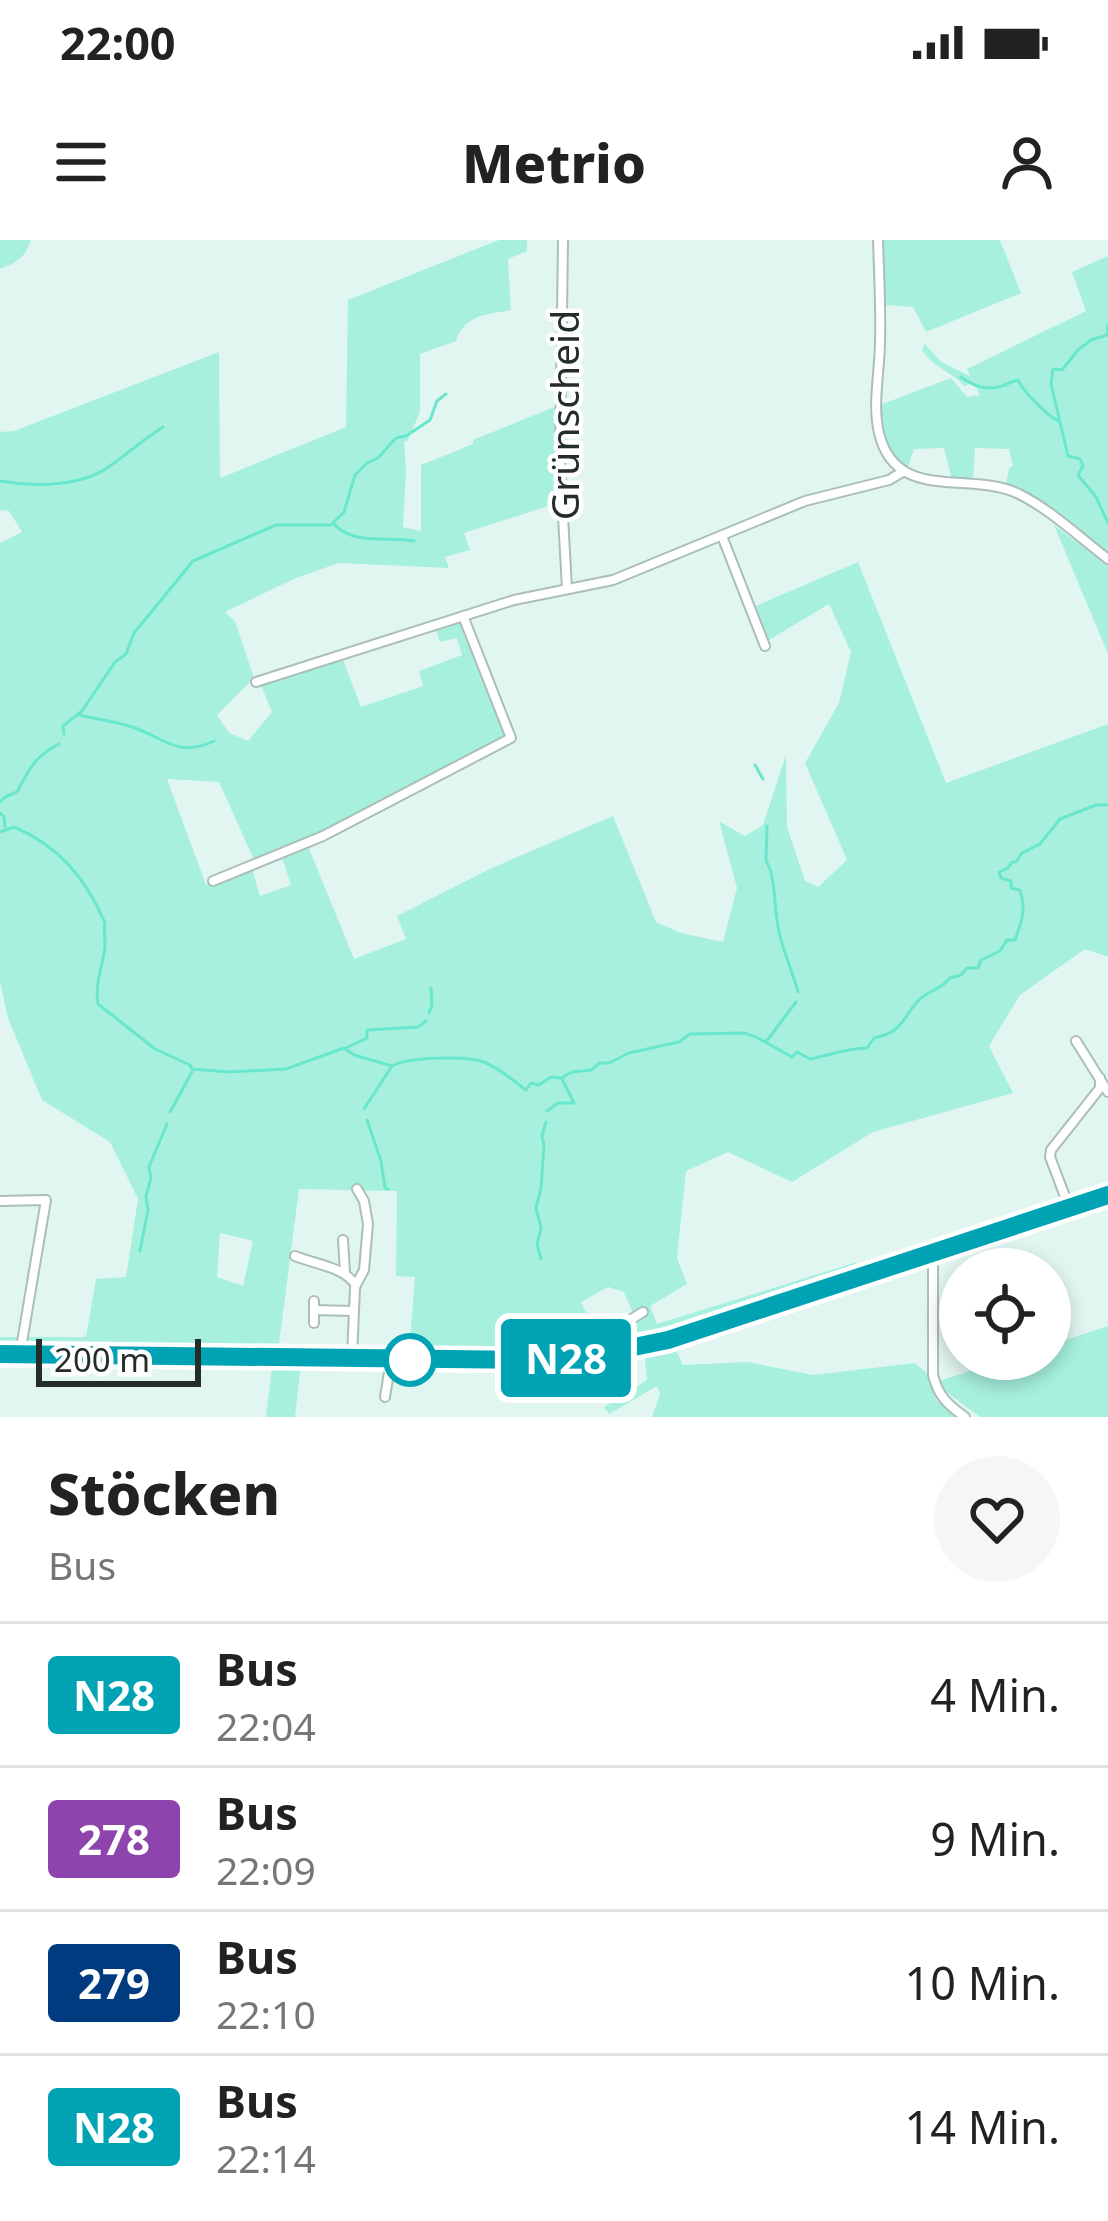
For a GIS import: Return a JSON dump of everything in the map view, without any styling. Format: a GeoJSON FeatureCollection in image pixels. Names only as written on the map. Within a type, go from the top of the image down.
{"type":"FeatureCollection","features":[{"type":"Feature","properties":{"kind":"main road"},"geometry":{"type":"LineString","coordinates":[[0,1354],[533,1360],[600,1354],[668,1340],[1108,1195]]}},
{"type":"Feature","properties":{"kind":"street","name":"Grünscheid"},"geometry":{"type":"LineString","coordinates":[[562,240],[560,461],[567,589]]}},
{"type":"Feature","properties":{"kind":"street"},"geometry":{"type":"LineString","coordinates":[[878,240],[876,418],[886,452],[904,471],[924,480],[976,482],[1021,495],[1108,559]]}},
{"type":"Feature","properties":{"kind":"street"},"geometry":{"type":"LineString","coordinates":[[256,682],[514,600],[634,572],[805,501],[889,480],[904,471]]}},
{"type":"Feature","properties":{"kind":"street"},"geometry":{"type":"LineString","coordinates":[[722,536],[766,646]]}},
{"type":"Feature","properties":{"kind":"street"},"geometry":{"type":"LineString","coordinates":[[213,881],[323,836],[512,738],[463,616]]}},
{"type":"Feature","properties":{"kind":"street"},"geometry":{"type":"LineString","coordinates":[[1076,1041],[1108,1092]]}},
{"type":"Feature","properties":{"kind":"street"},"geometry":{"type":"LineString","coordinates":[[1069,1207],[1051,1150],[1100,1088],[1100,1078]]}},
{"type":"Feature","properties":{"kind":"street"},"geometry":{"type":"LineString","coordinates":[[352,1360],[356,1285],[364,1270],[368,1224],[357,1189]]}},
{"type":"Feature","properties":{"kind":"street"},"geometry":{"type":"LineString","coordinates":[[0,1201],[46,1200],[20,1355]]}},
{"type":"Feature","properties":{"kind":"street"},"geometry":{"type":"LineString","coordinates":[[344,1240],[345,1272]]}},
{"type":"Feature","properties":{"kind":"street"},"geometry":{"type":"LineString","coordinates":[[933,1252],[933,1375],[946,1403],[965,1417]]}},
{"type":"Feature","properties":{"kind":"street"},"geometry":{"type":"LineString","coordinates":[[295,1256],[345,1272],[356,1285]]}},
{"type":"Feature","properties":{"kind":"street"},"geometry":{"type":"LineString","coordinates":[[314,1323],[314,1305],[353,1311]]}},
{"type":"Feature","properties":{"kind":"street"},"geometry":{"type":"LineString","coordinates":[[600,1354],[599,1339],[643,1312]]}},
{"type":"Feature","properties":{"kind":"street"},"geometry":{"type":"LineString","coordinates":[[385,1397],[391,1360]]}},
{"type":"Feature","properties":{"kind":"green space"},"geometry":{"type":"Polygon","coordinates":[[[0,240],[31,240],[20,259],[0,269],[0,240]]]}},
{"type":"Feature","properties":{"kind":"green space"},"geometry":{"type":"Polygon","coordinates":[[[499,240],[527,240],[527,251],[508,259],[511,310],[478,317],[456,341],[420,354],[420,412],[404,442],[403,527],[421,531],[421,465],[557,406],[558,503],[464,533],[470,550],[445,557],[449,568],[339,563],[225,612],[235,621],[254,678],[217,715],[229,733],[248,741],[272,712],[261,685],[342,657],[361,707],[423,686],[419,671],[462,655],[457,638],[440,642],[435,627],[462,619],[507,736],[318,835],[255,862],[219,782],[167,779],[206,885],[252,869],[260,896],[291,885],[282,857],[308,846],[354,959],[406,939],[397,916],[492,868],[613,816],[656,922],[723,942],[737,888],[719,821],[745,836],[763,825],[786,755],[787,827],[805,881],[818,887],[847,860],[805,763],[839,703],[851,652],[829,604],[767,641],[751,608],[858,562],[946,783],[1108,724],[1108,957],[1085,949],[1020,995],[989,1046],[1013,1093],[873,1132],[792,1182],[728,1152],[686,1171],[677,1258],[687,1284],[650,1306],[657,1324],[857,1262],[852,1290],[676,1350],[683,1365],[747,1362],[813,1375],[915,1363],[932,1378],[936,1400],[961,1417],[652,1417],[660,1394],[657,1386],[609,1414],[604,1407],[647,1380],[644,1351],[603,1350],[601,1339],[639,1314],[633,1313],[624,1292],[608,1287],[581,1302],[592,1326],[570,1326],[566,1318],[526,1318],[526,1356],[409,1354],[415,1277],[396,1276],[397,1191],[299,1189],[278,1352],[0,1346],[0,1337],[86,1337],[96,1279],[126,1277],[138,1199],[110,1142],[42,1100],[8,1018],[0,982],[0,543],[22,532],[9,511],[0,510],[0,432],[14,431],[219,352],[220,478],[346,427],[348,300],[499,240]],[[220,1233],[217,1277],[243,1286],[253,1241],[220,1233]]]}},
{"type":"Feature","properties":{"kind":"green space"},"geometry":{"type":"Polygon","coordinates":[[[882,240],[1000,240],[1021,293],[926,332],[913,307],[884,305],[882,240]]]}},
{"type":"Feature","properties":{"kind":"green space"},"geometry":{"type":"Polygon","coordinates":[[[1108,256],[1108,555],[1006,484],[1013,466],[1009,449],[975,448],[973,478],[952,480],[944,448],[914,449],[907,469],[887,440],[880,405],[951,378],[967,397],[980,395],[974,383],[964,386],[931,360],[922,349],[925,344],[941,362],[970,376],[967,369],[1086,311],[1072,272],[1108,256]]]}},
{"type":"Feature","properties":{"kind":"green space"},"geometry":{"type":"Polygon","coordinates":[[[1054,525],[1108,563],[1108,654],[1054,525]]]}},
{"type":"Feature","properties":{"kind":"green space"},"geometry":{"type":"Polygon","coordinates":[[[1108,1326],[1108,1417],[980,1417],[939,1381],[1071,1380],[1071,1338],[1108,1326]]]}},
{"type":"Feature","properties":{"kind":"green space"},"geometry":{"type":"Polygon","coordinates":[[[301,1364],[295,1417],[266,1417],[272,1368],[301,1364]]]}},
{"type":"Feature","properties":{"kind":"waterway"},"geometry":{"type":"LineString","coordinates":[[1108,324],[1107,335],[1078,350],[1062,370],[1053,369],[1051,384],[1068,456],[1080,459],[1083,466],[1078,475],[1096,497],[1108,523]]}},
{"type":"Feature","properties":{"kind":"waterway"},"geometry":{"type":"LineString","coordinates":[[961,377],[986,388],[1018,380],[1059,421]]}},
{"type":"Feature","properties":{"kind":"waterway"},"geometry":{"type":"LineString","coordinates":[[64,734],[63,726],[82,711],[115,662],[126,654],[134,633],[193,561],[276,525],[331,525],[344,512],[355,475],[396,438],[430,420],[437,401],[446,394]]}},
{"type":"Feature","properties":{"kind":"waterway"},"geometry":{"type":"LineString","coordinates":[[0,481],[42,484],[86,478],[163,427]]}},
{"type":"Feature","properties":{"kind":"waterway"},"geometry":{"type":"LineString","coordinates":[[333,523],[350,535],[414,541]]}},
{"type":"Feature","properties":{"kind":"waterway"},"geometry":{"type":"LineString","coordinates":[[79,715],[129,726],[179,747],[214,741]]}},
{"type":"Feature","properties":{"kind":"waterway"},"geometry":{"type":"LineString","coordinates":[[0,802],[17,792],[34,764],[59,744]]}},
{"type":"Feature","properties":{"kind":"waterway"},"geometry":{"type":"LineString","coordinates":[[755,765],[763,779]]}},
{"type":"Feature","properties":{"kind":"waterway"},"geometry":{"type":"LineString","coordinates":[[0,832],[14,827],[30,835],[80,878],[105,923],[98,1004],[155,1049],[192,1069],[286,1069],[344,1048],[392,1066],[424,1059],[478,1060],[526,1090],[531,1083],[539,1085],[551,1077],[591,1070],[629,1053],[679,1042],[690,1034],[744,1033],[792,1057],[797,1052],[810,1059],[867,1048],[874,1038],[896,1029],[922,998],[967,968],[978,968],[981,960],[1000,951],[1007,940],[1015,940],[1022,897],[999,872],[1040,844],[1060,819],[1108,805]]}},
{"type":"Feature","properties":{"kind":"waterway"},"geometry":{"type":"LineString","coordinates":[[0,813],[5,827]]}},
{"type":"Feature","properties":{"kind":"waterway"},"geometry":{"type":"LineString","coordinates":[[767,826],[766,861],[778,927],[798,992]]}},
{"type":"Feature","properties":{"kind":"waterway"},"geometry":{"type":"LineString","coordinates":[[429,1013],[431,988]]}},
{"type":"Feature","properties":{"kind":"waterway"},"geometry":{"type":"LineString","coordinates":[[766,1042],[796,1002]]}},
{"type":"Feature","properties":{"kind":"waterway"},"geometry":{"type":"LineString","coordinates":[[346,1048],[367,1038],[367,1030],[418,1027],[426,1021]]}},
{"type":"Feature","properties":{"kind":"waterway"},"geometry":{"type":"LineString","coordinates":[[364,1109],[392,1066]]}},
{"type":"Feature","properties":{"kind":"waterway"},"geometry":{"type":"LineString","coordinates":[[170,1112],[192,1072]]}},
{"type":"Feature","properties":{"kind":"waterway"},"geometry":{"type":"LineString","coordinates":[[547,1111],[558,1103],[574,1103],[562,1079]]}},
{"type":"Feature","properties":{"kind":"waterway"},"geometry":{"type":"LineString","coordinates":[[367,1120],[388,1189]]}},
{"type":"Feature","properties":{"kind":"waterway"},"geometry":{"type":"LineString","coordinates":[[541,1259],[536,1208],[546,1122]]}},
{"type":"Feature","properties":{"kind":"waterway"},"geometry":{"type":"LineString","coordinates":[[140,1251],[149,1167],[167,1124]]}},
{"type":"Feature","properties":{"kind":"bus line","name":"N28"},"geometry":{"type":"LineString","coordinates":[[0,1354],[533,1360],[600,1354],[668,1340],[1108,1195]]}}]}
